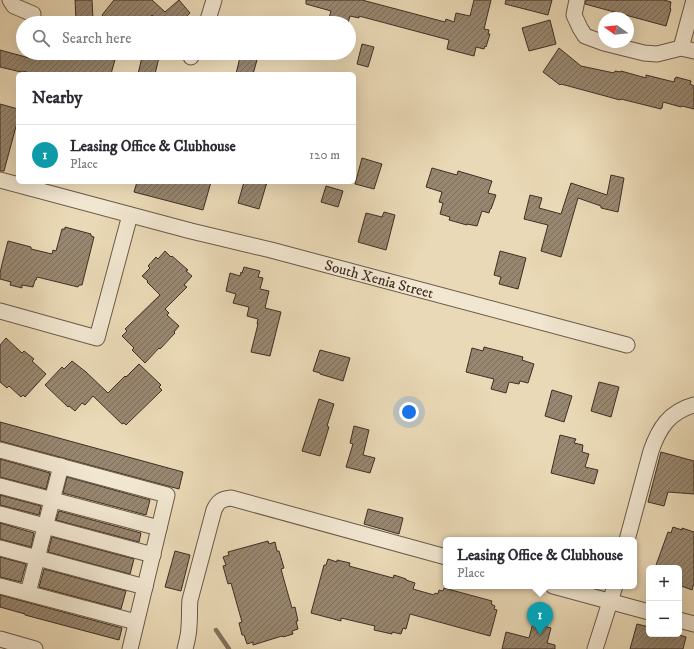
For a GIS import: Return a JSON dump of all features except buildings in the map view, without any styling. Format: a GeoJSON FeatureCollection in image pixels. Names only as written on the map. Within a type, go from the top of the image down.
{"type":"FeatureCollection","features":[{"type":"Feature","properties":{"kind":"street"},"geometry":{"type":"LineString","coordinates":[[10,0],[14,6],[33,14]]}},
{"type":"Feature","properties":{"kind":"street"},"geometry":{"type":"LineString","coordinates":[[209,16],[214,0]]}},
{"type":"Feature","properties":{"kind":"street"},"geometry":{"type":"LineString","coordinates":[[577,0],[574,15],[585,36],[604,43],[644,53],[657,54],[687,49],[694,0]]}},
{"type":"Feature","properties":{"kind":"street","name":"South Xenia Street"},"geometry":{"type":"LineString","coordinates":[[0,180],[130,216],[271,250],[627,345]]}},
{"type":"Feature","properties":{"kind":"street"},"geometry":{"type":"LineString","coordinates":[[0,311],[97,338],[130,216]]}},
{"type":"Feature","properties":{"kind":"street"},"geometry":{"type":"LineString","coordinates":[[628,537],[651,451],[656,438],[667,419],[675,413],[694,405]]}},
{"type":"Feature","properties":{"kind":"street"},"geometry":{"type":"LineString","coordinates":[[0,450],[167,495],[130,649]]}},
{"type":"Feature","properties":{"kind":"street"},"geometry":{"type":"LineString","coordinates":[[28,593],[61,466]]}},
{"type":"Feature","properties":{"kind":"street"},"geometry":{"type":"LineString","coordinates":[[0,486],[159,528]]}},
{"type":"Feature","properties":{"kind":"street"},"geometry":{"type":"LineString","coordinates":[[185,649],[188,635],[188,610],[190,600],[214,510],[221,500],[226,498],[231,498],[443,556]]}},
{"type":"Feature","properties":{"kind":"street"},"geometry":{"type":"LineString","coordinates":[[0,514],[153,555]]}},
{"type":"Feature","properties":{"kind":"street"},"geometry":{"type":"LineString","coordinates":[[0,548],[145,587]]}},
{"type":"Feature","properties":{"kind":"street"},"geometry":{"type":"LineString","coordinates":[[0,586],[136,622]]}},
{"type":"Feature","properties":{"kind":"street"},"geometry":{"type":"LineString","coordinates":[[564,589],[646,611]]}},
{"type":"Feature","properties":{"kind":"street"},"geometry":{"type":"LineString","coordinates":[[595,649],[614,589]]}},
{"type":"Feature","properties":{"kind":"street"},"geometry":{"type":"LineString","coordinates":[[682,621],[694,624]]}},
{"type":"Feature","properties":{"kind":"street"},"geometry":{"type":"LineString","coordinates":[[2,643],[35,649]]}},
{"type":"Feature","properties":{"kind":"waterway"},"geometry":{"type":"LineString","coordinates":[[216,630],[229,649]]}},
{"type":"Feature","properties":{"kind":"place","name":"Leasing Office & Clubhouse"},"geometry":{"type":"Point","coordinates":[540,635]}}]}
